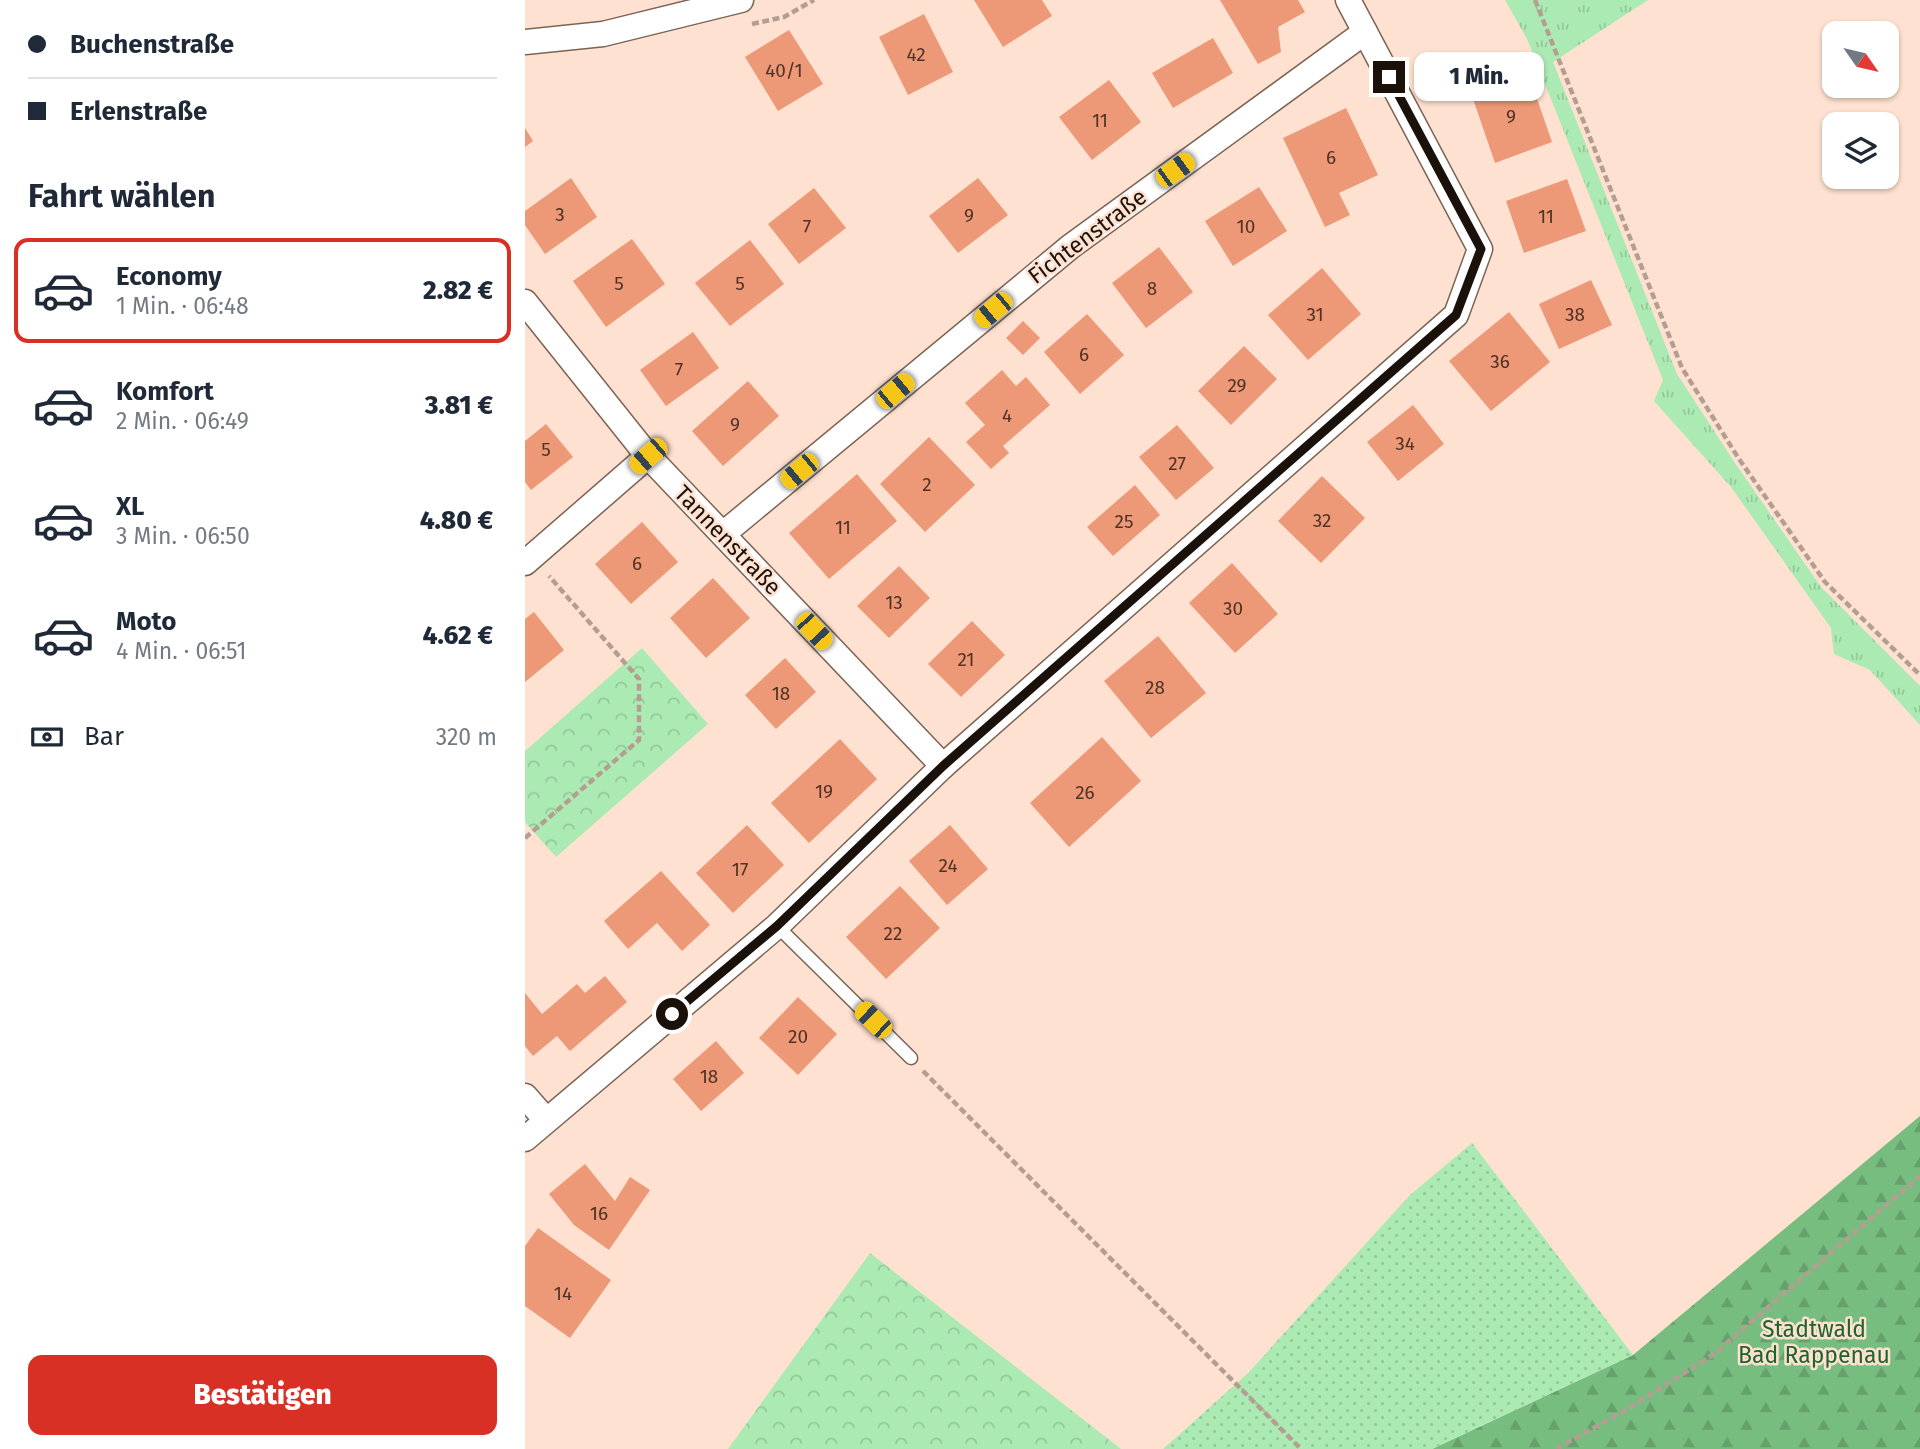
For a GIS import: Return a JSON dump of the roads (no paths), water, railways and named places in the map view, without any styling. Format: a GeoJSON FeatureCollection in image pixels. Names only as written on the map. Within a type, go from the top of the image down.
{"type":"FeatureCollection","features":[{"type":"Feature","properties":{"kind":"street"},"geometry":{"type":"LineString","coordinates":[[525,43],[603,34],[741,0]]}},
{"type":"Feature","properties":{"kind":"street"},"geometry":{"type":"LineString","coordinates":[[525,1139],[777,926],[943,766],[1456,315],[1481,249],[1347,0]]}},
{"type":"Feature","properties":{"kind":"street","name":"Fichtenstraße"},"geometry":{"type":"LineString","coordinates":[[723,534],[1070,247],[1365,32]]}},
{"type":"Feature","properties":{"kind":"street","name":"Tannenstraße"},"geometry":{"type":"LineString","coordinates":[[525,302],[648,456],[943,766]]}},
{"type":"Feature","properties":{"kind":"street"},"geometry":{"type":"LineString","coordinates":[[529,560],[648,456]]}},
{"type":"Feature","properties":{"kind":"street"},"geometry":{"type":"LineString","coordinates":[[525,1096],[546,1120]]}},
{"type":"Feature","properties":{"kind":"lane"},"geometry":{"type":"LineString","coordinates":[[777,926],[911,1058]]}},
{"type":"Feature","properties":{"kind":"park label","name":"Stadtwald Bad Rappenau"},"geometry":{"type":"Point","coordinates":[1814,1342]}}]}
